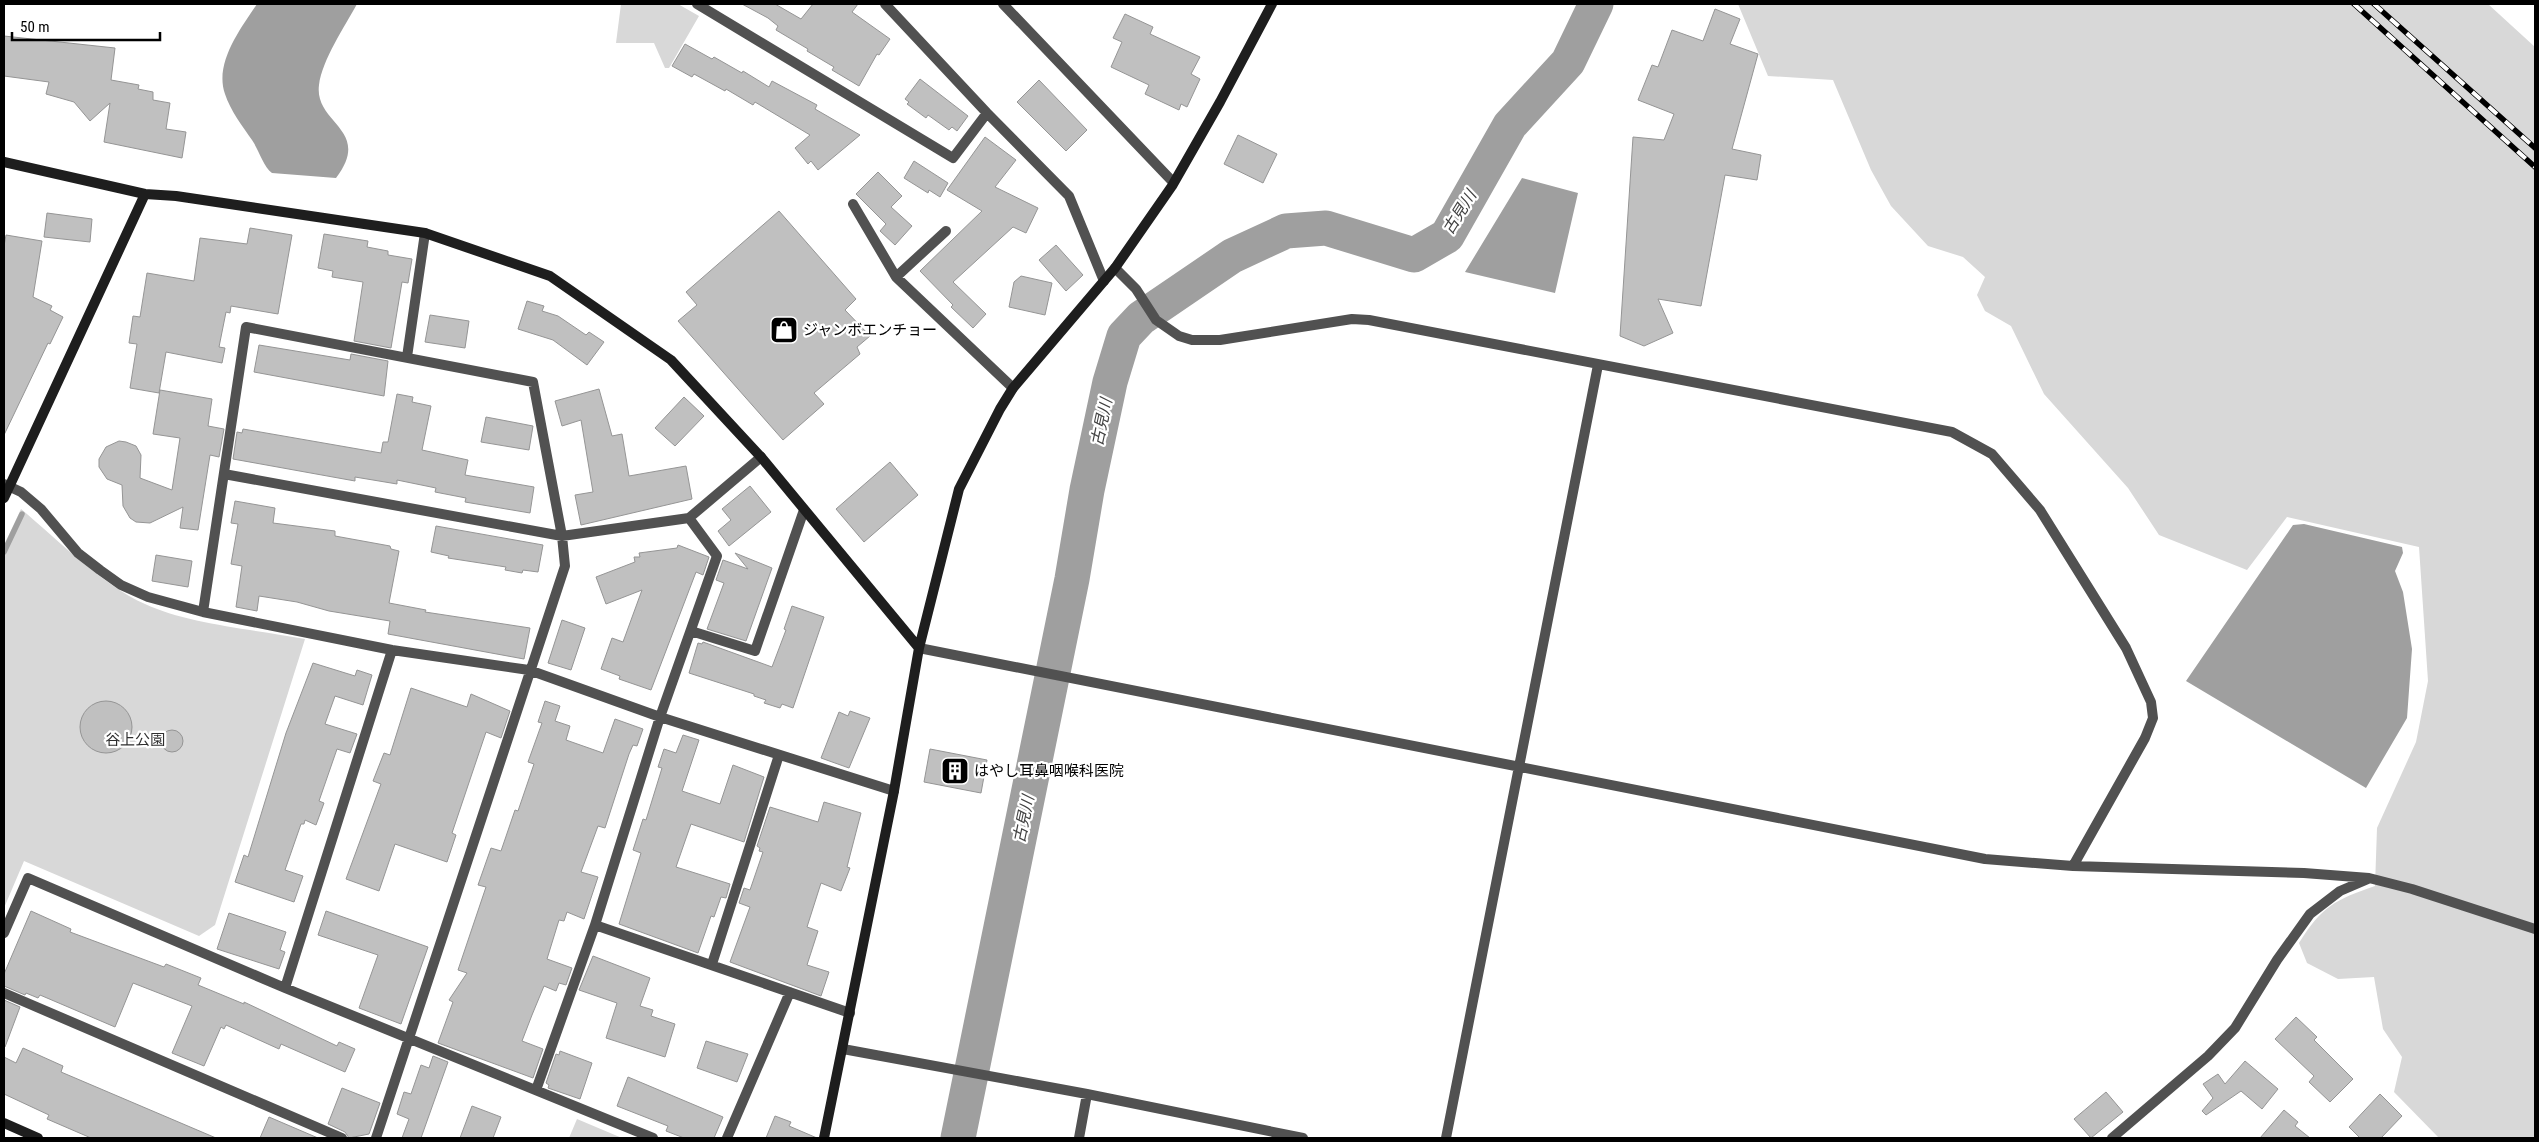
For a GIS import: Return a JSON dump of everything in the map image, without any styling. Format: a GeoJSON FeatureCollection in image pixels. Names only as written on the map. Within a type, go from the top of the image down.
{"type":"FeatureCollection","features":[{"type":"Feature","properties":{"kind":"street"},"geometry":{"type":"LineString","coordinates":[[697,4],[953,158],[987,113]]}},
{"type":"Feature","properties":{"kind":"street"},"geometry":{"type":"LineString","coordinates":[[885,4],[987,113],[1069,196],[1104,281]]}},
{"type":"Feature","properties":{"kind":"street"},"geometry":{"type":"LineString","coordinates":[[1003,4],[1173,182]]}},
{"type":"Feature","properties":{"kind":"street"},"geometry":{"type":"LineString","coordinates":[[824,1138],[894,790],[919,648],[959,489],[1000,409],[1013,388],[1115,268],[1173,182],[1220,102],[1272,4]]}},
{"type":"Feature","properties":{"kind":"street"},"geometry":{"type":"LineString","coordinates":[[4,162],[145,194],[176,196],[426,234],[550,276],[671,360],[761,457],[919,648],[1985,859],[2073,866],[2304,873],[2369,878],[2412,889],[2535,928]]}},
{"type":"Feature","properties":{"kind":"street"},"geometry":{"type":"LineString","coordinates":[[4,498],[7,484],[145,194]]}},
{"type":"Feature","properties":{"kind":"street"},"geometry":{"type":"LineString","coordinates":[[853,204],[896,277],[1013,388]]}},
{"type":"Feature","properties":{"kind":"street"},"geometry":{"type":"LineString","coordinates":[[896,277],[946,231]]}},
{"type":"Feature","properties":{"kind":"street"},"geometry":{"type":"LineString","coordinates":[[407,357],[426,234]]}},
{"type":"Feature","properties":{"kind":"street"},"geometry":{"type":"LineString","coordinates":[[1115,268],[1143,299],[1156,320],[1179,336],[1192,340],[1207,341],[1352,319],[1369,320],[1952,432],[1992,454],[2044,516],[2126,648],[2149,695],[2154,710],[2145,738],[2073,866]]}},
{"type":"Feature","properties":{"kind":"street"},"geometry":{"type":"LineString","coordinates":[[203,612],[246,328],[533,382],[562,536],[565,566],[529,670],[410,1040],[376,1138]]}},
{"type":"Feature","properties":{"kind":"street"},"geometry":{"type":"LineString","coordinates":[[1446,1138],[1598,365]]}},
{"type":"Feature","properties":{"kind":"street"},"geometry":{"type":"LineString","coordinates":[[224,474],[562,536],[690,518],[761,457]]}},
{"type":"Feature","properties":{"kind":"street"},"geometry":{"type":"LineString","coordinates":[[7,484],[21,492],[41,508],[78,553],[122,585],[148,597],[203,612],[392,650],[529,670],[660,717],[894,790]]}},
{"type":"Feature","properties":{"kind":"street"},"geometry":{"type":"LineString","coordinates":[[691,631],[756,651],[804,510]]}},
{"type":"Feature","properties":{"kind":"street"},"geometry":{"type":"LineString","coordinates":[[536,1090],[595,925],[660,717],[717,556],[690,518]]}},
{"type":"Feature","properties":{"kind":"street"},"geometry":{"type":"LineString","coordinates":[[284,988],[392,650]]}},
{"type":"Feature","properties":{"kind":"street"},"geometry":{"type":"LineString","coordinates":[[712,964],[779,755]]}},
{"type":"Feature","properties":{"kind":"street"},"geometry":{"type":"LineString","coordinates":[[4,933],[28,878],[284,988],[653,1138]]}},
{"type":"Feature","properties":{"kind":"street"},"geometry":{"type":"LineString","coordinates":[[2112,1138],[2208,1056],[2235,1028],[2277,960],[2310,914],[2340,891],[2369,878]]}},
{"type":"Feature","properties":{"kind":"street"},"geometry":{"type":"LineString","coordinates":[[595,925],[850,1013]]}},
{"type":"Feature","properties":{"kind":"street"},"geometry":{"type":"LineString","coordinates":[[726,1138],[790,992]]}},
{"type":"Feature","properties":{"kind":"street"},"geometry":{"type":"LineString","coordinates":[[4,993],[342,1138]]}},
{"type":"Feature","properties":{"kind":"street"},"geometry":{"type":"LineString","coordinates":[[842,1049],[1087,1094],[1303,1138]]}},
{"type":"Feature","properties":{"kind":"street"},"geometry":{"type":"LineString","coordinates":[[1079,1138],[1087,1094]]}},
{"type":"Feature","properties":{"kind":"street"},"geometry":{"type":"LineString","coordinates":[[4,1123],[38,1138]]}},
{"type":"Feature","properties":{"kind":"green space"},"geometry":{"type":"Polygon","coordinates":[[[621,4],[678,4],[699,16],[669,68],[665,68],[654,43],[616,43],[621,4]]]}},
{"type":"Feature","properties":{"kind":"green space"},"geometry":{"type":"Polygon","coordinates":[[[1738,4],[2488,4],[2535,47],[2535,1138],[2439,1138],[2394,1092],[2402,1057],[2383,1029],[2374,977],[2338,979],[2307,963],[2299,943],[2315,920],[2339,900],[2375,886],[2377,828],[2416,742],[2428,681],[2419,547],[2287,517],[2247,570],[2159,535],[2128,488],[2044,394],[2011,326],[1985,311],[1977,295],[1985,277],[1963,257],[1928,246],[1891,206],[1871,170],[1833,80],[1768,76],[1738,4]]]}},
{"type":"Feature","properties":{"kind":"green space","name":"谷上公園"},"geometry":{"type":"Polygon","coordinates":[[[21,509],[96,574],[129,596],[145,604],[181,617],[223,626],[305,639],[215,925],[199,936],[24,861],[4,908],[4,545],[21,509]]]}},
{"type":"Feature","properties":{"kind":"green space"},"geometry":{"type":"Polygon","coordinates":[[[577,1119],[622,1138],[569,1138],[577,1119]]]}},
{"type":"Feature","properties":{"kind":"shaded area"},"geometry":{"type":"Polygon","coordinates":[[[257,4],[357,4],[329,54],[319,85],[320,98],[325,109],[346,137],[348,148],[346,162],[336,178],[272,173],[227,100],[223,82],[226,58],[237,35],[257,4]]]}},
{"type":"Feature","properties":{"kind":"shaded area"},"geometry":{"type":"Polygon","coordinates":[[[1522,178],[1578,193],[1555,293],[1465,272],[1522,178]]]}},
{"type":"Feature","properties":{"kind":"shaded area"},"geometry":{"type":"Polygon","coordinates":[[[2304,524],[2402,547],[2403,553],[2395,571],[2403,592],[2412,649],[2407,718],[2366,788],[2186,681],[2293,525],[2304,524]]]}},
{"type":"Feature","properties":{"kind":"building"},"geometry":{"type":"Polygon","coordinates":[[[742,4],[775,4],[801,19],[813,4],[858,4],[852,12],[890,39],[879,55],[877,54],[859,86],[832,70],[834,67],[807,51],[808,49],[776,30],[778,26],[768,18],[742,4]]]}},
{"type":"Feature","properties":{"kind":"building"},"geometry":{"type":"Polygon","coordinates":[[[1715,9],[1740,19],[1730,44],[1758,54],[1732,149],[1761,155],[1757,180],[1725,175],[1701,306],[1658,299],[1673,333],[1644,346],[1620,336],[1633,137],[1664,140],[1674,114],[1638,100],[1652,65],[1658,67],[1672,30],[1703,41],[1715,9]]]}},
{"type":"Feature","properties":{"kind":"building"},"geometry":{"type":"Polygon","coordinates":[[[1125,14],[1153,27],[1150,34],[1200,57],[1191,74],[1200,79],[1187,107],[1181,104],[1179,110],[1145,94],[1149,85],[1111,67],[1122,42],[1113,38],[1125,14]]]}},
{"type":"Feature","properties":{"kind":"building"},"geometry":{"type":"Polygon","coordinates":[[[4,36],[115,48],[111,80],[139,85],[138,89],[153,92],[153,100],[170,103],[166,129],[186,132],[182,158],[104,142],[110,103],[90,121],[74,102],[46,94],[49,82],[4,76],[4,36]]]}},
{"type":"Feature","properties":{"kind":"building"},"geometry":{"type":"Polygon","coordinates":[[[685,44],[712,59],[714,57],[742,73],[743,71],[769,87],[772,81],[817,105],[815,109],[860,135],[818,170],[811,161],[808,164],[795,148],[810,135],[755,102],[753,105],[726,89],[725,91],[694,74],[692,77],[672,66],[685,44]]]}},
{"type":"Feature","properties":{"kind":"building"},"geometry":{"type":"Polygon","coordinates":[[[920,79],[968,116],[957,131],[952,127],[949,130],[928,115],[926,118],[907,104],[909,102],[905,99],[920,79]]]}},
{"type":"Feature","properties":{"kind":"building"},"geometry":{"type":"Polygon","coordinates":[[[1039,80],[1087,130],[1066,151],[1017,102],[1039,80]]]}},
{"type":"Feature","properties":{"kind":"building"},"geometry":{"type":"Polygon","coordinates":[[[1238,135],[1277,154],[1263,183],[1224,164],[1238,135]]]}},
{"type":"Feature","properties":{"kind":"building"},"geometry":{"type":"Polygon","coordinates":[[[985,137],[1016,160],[995,187],[1038,208],[1026,233],[1013,227],[953,282],[986,314],[973,328],[951,307],[953,305],[920,271],[982,211],[947,190],[985,137]]]}},
{"type":"Feature","properties":{"kind":"building"},"geometry":{"type":"Polygon","coordinates":[[[914,161],[948,183],[940,197],[929,190],[928,193],[904,178],[914,161]]]}},
{"type":"Feature","properties":{"kind":"building"},"geometry":{"type":"Polygon","coordinates":[[[878,172],[902,196],[891,207],[912,226],[895,245],[880,231],[886,224],[856,194],[878,172]]]}},
{"type":"Feature","properties":{"kind":"building"},"geometry":{"type":"Polygon","coordinates":[[[779,211],[856,299],[845,310],[870,336],[857,347],[860,354],[814,393],[824,404],[783,440],[678,321],[697,305],[686,292],[779,211]]]}},
{"type":"Feature","properties":{"kind":"building"},"geometry":{"type":"Polygon","coordinates":[[[47,213],[92,219],[90,242],[44,237],[47,213]]]}},
{"type":"Feature","properties":{"kind":"building"},"geometry":{"type":"Polygon","coordinates":[[[250,228],[292,235],[278,314],[231,306],[230,313],[226,312],[219,347],[225,348],[222,363],[166,352],[159,393],[130,388],[137,344],[129,343],[133,316],[140,317],[147,273],[194,281],[200,238],[247,244],[250,228]]]}},
{"type":"Feature","properties":{"kind":"building"},"geometry":{"type":"Polygon","coordinates":[[[324,234],[368,241],[367,247],[388,251],[388,255],[412,259],[408,283],[402,282],[391,348],[354,341],[363,282],[332,277],[333,271],[318,268],[324,234]]]}},
{"type":"Feature","properties":{"kind":"building"},"geometry":{"type":"Polygon","coordinates":[[[6,235],[42,241],[33,297],[52,306],[50,310],[63,317],[50,344],[48,343],[4,435],[4,246],[6,235]]]}},
{"type":"Feature","properties":{"kind":"building"},"geometry":{"type":"Polygon","coordinates":[[[1056,245],[1083,275],[1066,291],[1039,260],[1056,245]]]}},
{"type":"Feature","properties":{"kind":"building"},"geometry":{"type":"Polygon","coordinates":[[[1021,276],[1052,283],[1045,315],[1009,307],[1014,282],[1021,276]]]}},
{"type":"Feature","properties":{"kind":"building"},"geometry":{"type":"Polygon","coordinates":[[[527,301],[544,306],[542,311],[558,316],[586,335],[589,332],[604,342],[587,365],[553,340],[518,329],[527,301]]]}},
{"type":"Feature","properties":{"kind":"building"},"geometry":{"type":"Polygon","coordinates":[[[430,315],[469,321],[465,348],[425,342],[430,315]]]}},
{"type":"Feature","properties":{"kind":"building"},"geometry":{"type":"Polygon","coordinates":[[[259,345],[350,360],[351,354],[388,361],[384,396],[254,372],[259,345]]]}},
{"type":"Feature","properties":{"kind":"building"},"geometry":{"type":"Polygon","coordinates":[[[599,389],[612,436],[622,434],[629,476],[686,466],[692,499],[581,525],[575,495],[593,492],[581,420],[562,426],[555,401],[599,389]]]}},
{"type":"Feature","properties":{"kind":"building"},"geometry":{"type":"Polygon","coordinates":[[[160,390],[212,399],[208,426],[224,429],[219,457],[210,455],[198,530],[180,528],[183,507],[150,523],[136,522],[130,518],[123,506],[122,485],[107,479],[99,467],[99,459],[106,447],[119,441],[126,442],[136,446],[141,455],[140,478],[172,490],[180,438],[153,434],[160,390]]]}},
{"type":"Feature","properties":{"kind":"building"},"geometry":{"type":"Polygon","coordinates":[[[397,394],[413,397],[412,402],[431,406],[422,450],[468,460],[465,475],[534,487],[530,513],[465,502],[466,498],[435,492],[436,488],[397,480],[397,484],[355,477],[355,481],[233,459],[237,432],[242,433],[243,429],[381,453],[383,442],[388,442],[397,394]]]}},
{"type":"Feature","properties":{"kind":"building"},"geometry":{"type":"Polygon","coordinates":[[[684,397],[704,416],[675,446],[655,428],[684,397]]]}},
{"type":"Feature","properties":{"kind":"building"},"geometry":{"type":"Polygon","coordinates":[[[486,417],[533,426],[529,450],[481,442],[486,417]]]}},
{"type":"Feature","properties":{"kind":"building"},"geometry":{"type":"Polygon","coordinates":[[[890,462],[918,495],[864,542],[836,509],[890,462]]]}},
{"type":"Feature","properties":{"kind":"building"},"geometry":{"type":"Polygon","coordinates":[[[750,486],[771,512],[729,546],[718,531],[731,520],[722,509],[750,486]]]}},
{"type":"Feature","properties":{"kind":"building"},"geometry":{"type":"Polygon","coordinates":[[[235,501],[275,508],[273,523],[335,531],[335,536],[390,546],[391,549],[399,551],[389,603],[426,610],[425,612],[530,628],[524,659],[388,634],[390,621],[329,611],[297,602],[259,596],[257,611],[236,607],[242,566],[231,564],[238,524],[231,523],[235,501]]]}},
{"type":"Feature","properties":{"kind":"building"},"geometry":{"type":"Polygon","coordinates":[[[436,526],[543,545],[538,572],[523,570],[522,573],[505,570],[506,567],[448,558],[449,556],[431,552],[436,526]]]}},
{"type":"Feature","properties":{"kind":"building"},"geometry":{"type":"Polygon","coordinates":[[[678,545],[709,557],[703,575],[696,572],[651,690],[619,679],[620,676],[601,669],[612,638],[623,642],[642,590],[606,604],[596,577],[635,562],[634,557],[640,557],[639,553],[677,548],[678,545]]]}},
{"type":"Feature","properties":{"kind":"building"},"geometry":{"type":"Polygon","coordinates":[[[735,553],[772,568],[746,641],[707,629],[724,583],[716,580],[723,560],[748,569],[735,553]]]}},
{"type":"Feature","properties":{"kind":"building"},"geometry":{"type":"Polygon","coordinates":[[[156,555],[192,561],[188,587],[152,581],[156,555]]]}},
{"type":"Feature","properties":{"kind":"building"},"geometry":{"type":"Polygon","coordinates":[[[792,606],[824,617],[793,708],[782,704],[780,708],[764,703],[766,700],[754,696],[754,694],[689,673],[698,643],[702,644],[703,642],[772,667],[786,630],[784,629],[792,606]]]}},
{"type":"Feature","properties":{"kind":"building"},"geometry":{"type":"Polygon","coordinates":[[[562,620],[585,628],[571,670],[548,663],[562,620]]]}},
{"type":"Feature","properties":{"kind":"building"},"geometry":{"type":"Polygon","coordinates":[[[313,663],[355,676],[357,670],[372,675],[363,705],[335,696],[325,724],[357,734],[350,753],[337,749],[319,801],[324,803],[316,825],[305,820],[304,824],[301,824],[285,870],[303,876],[294,902],[235,882],[244,855],[248,857],[286,733],[313,663]]]}},
{"type":"Feature","properties":{"kind":"building"},"geometry":{"type":"Polygon","coordinates":[[[411,688],[467,707],[471,694],[510,711],[501,738],[486,732],[452,833],[456,835],[447,862],[395,844],[379,891],[346,879],[381,784],[373,781],[384,753],[390,755],[411,688]]]}},
{"type":"Feature","properties":{"kind":"building"},"geometry":{"type":"Polygon","coordinates":[[[106,701],[116,703],[124,709],[130,717],[132,727],[130,737],[124,745],[116,751],[106,753],[96,751],[88,745],[82,737],[80,727],[82,717],[88,709],[96,703],[106,701]]]}},
{"type":"Feature","properties":{"kind":"building"},"geometry":{"type":"Polygon","coordinates":[[[545,701],[560,706],[555,721],[570,726],[566,740],[603,753],[615,719],[643,729],[637,746],[633,745],[629,754],[605,828],[598,826],[581,872],[598,877],[584,919],[567,912],[564,921],[559,920],[547,959],[572,968],[566,985],[559,983],[556,991],[544,986],[522,1041],[543,1049],[533,1078],[438,1043],[453,1002],[449,1000],[467,973],[458,970],[486,887],[478,885],[491,848],[501,851],[515,810],[518,811],[534,764],[528,762],[542,723],[538,722],[545,701]]]}},
{"type":"Feature","properties":{"kind":"building"},"geometry":{"type":"Polygon","coordinates":[[[850,711],[870,718],[849,768],[821,758],[839,712],[848,716],[850,711]]]}},
{"type":"Feature","properties":{"kind":"building"},"geometry":{"type":"Polygon","coordinates":[[[172,730],[180,733],[183,741],[180,749],[172,752],[164,749],[161,741],[164,733],[172,730]]]}},
{"type":"Feature","properties":{"kind":"building"},"geometry":{"type":"Polygon","coordinates":[[[683,735],[699,740],[682,791],[720,804],[733,765],[764,777],[744,842],[691,824],[676,867],[730,884],[726,898],[721,897],[714,917],[711,916],[698,953],[619,924],[641,853],[633,850],[643,819],[646,820],[662,768],[658,767],[664,749],[676,753],[683,735]]]}},
{"type":"Feature","properties":{"kind":"building","name":"はやし耳鼻咽喉科医院"},"geometry":{"type":"Polygon","coordinates":[[[930,749],[987,760],[981,793],[924,782],[930,749]]]}},
{"type":"Feature","properties":{"kind":"building"},"geometry":{"type":"Polygon","coordinates":[[[824,802],[861,813],[847,867],[850,868],[841,891],[821,883],[807,927],[818,931],[807,965],[829,972],[821,996],[730,962],[750,907],[739,903],[744,888],[750,890],[763,852],[759,851],[760,848],[757,846],[770,807],[818,822],[824,802]]]}},
{"type":"Feature","properties":{"kind":"building"},"geometry":{"type":"Polygon","coordinates":[[[31,911],[71,929],[70,932],[164,967],[166,964],[201,978],[198,985],[244,1004],[244,1002],[337,1046],[339,1042],[355,1049],[345,1072],[281,1044],[279,1049],[226,1025],[224,1029],[221,1027],[204,1066],[172,1053],[192,1006],[133,983],[115,1027],[40,995],[38,998],[26,993],[25,995],[4,986],[4,974],[31,911]]]}},
{"type":"Feature","properties":{"kind":"building"},"geometry":{"type":"Polygon","coordinates":[[[326,911],[428,947],[401,1024],[359,1008],[378,955],[318,935],[326,911]]]}},
{"type":"Feature","properties":{"kind":"building"},"geometry":{"type":"Polygon","coordinates":[[[229,913],[286,932],[280,950],[285,952],[279,969],[217,949],[229,913]]]}},
{"type":"Feature","properties":{"kind":"building"},"geometry":{"type":"Polygon","coordinates":[[[593,956],[650,978],[640,1006],[653,1010],[651,1016],[675,1024],[665,1057],[606,1038],[617,1003],[579,990],[593,956]]]}},
{"type":"Feature","properties":{"kind":"building"},"geometry":{"type":"Polygon","coordinates":[[[4,1000],[20,1007],[5,1047],[4,1046],[4,1000]]]}},
{"type":"Feature","properties":{"kind":"building"},"geometry":{"type":"Polygon","coordinates":[[[2296,1017],[2317,1037],[2314,1040],[2353,1079],[2330,1102],[2309,1082],[2314,1076],[2275,1039],[2296,1017]]]}},
{"type":"Feature","properties":{"kind":"building"},"geometry":{"type":"Polygon","coordinates":[[[706,1041],[748,1054],[737,1082],[697,1068],[706,1041]]]}},
{"type":"Feature","properties":{"kind":"building"},"geometry":{"type":"Polygon","coordinates":[[[23,1048],[63,1066],[61,1072],[216,1138],[91,1138],[47,1119],[49,1115],[4,1094],[4,1057],[16,1063],[23,1048]]]}},
{"type":"Feature","properties":{"kind":"building"},"geometry":{"type":"Polygon","coordinates":[[[560,1051],[592,1063],[580,1099],[548,1088],[549,1085],[546,1083],[556,1054],[559,1055],[560,1051]]]}},
{"type":"Feature","properties":{"kind":"building"},"geometry":{"type":"Polygon","coordinates":[[[433,1056],[448,1062],[421,1138],[402,1138],[409,1119],[397,1114],[404,1092],[411,1094],[421,1065],[429,1068],[433,1056]]]}},
{"type":"Feature","properties":{"kind":"building"},"geometry":{"type":"Polygon","coordinates":[[[2245,1061],[2278,1089],[2262,1109],[2241,1091],[2206,1115],[2202,1111],[2213,1098],[2203,1084],[2218,1074],[2225,1084],[2245,1061]]]}},
{"type":"Feature","properties":{"kind":"building"},"geometry":{"type":"Polygon","coordinates":[[[628,1077],[723,1117],[714,1138],[684,1138],[666,1131],[668,1126],[617,1106],[628,1077]]]}},
{"type":"Feature","properties":{"kind":"building"},"geometry":{"type":"Polygon","coordinates":[[[342,1088],[380,1103],[369,1134],[349,1138],[345,1132],[328,1124],[342,1088]]]}},
{"type":"Feature","properties":{"kind":"building"},"geometry":{"type":"Polygon","coordinates":[[[2106,1092],[2123,1112],[2091,1138],[2074,1119],[2106,1092]]]}},
{"type":"Feature","properties":{"kind":"building"},"geometry":{"type":"Polygon","coordinates":[[[2380,1094],[2402,1116],[2381,1138],[2360,1138],[2349,1127],[2380,1094]]]}},
{"type":"Feature","properties":{"kind":"building"},"geometry":{"type":"Polygon","coordinates":[[[472,1106],[501,1117],[493,1138],[460,1138],[472,1106]]]}},
{"type":"Feature","properties":{"kind":"building"},"geometry":{"type":"Polygon","coordinates":[[[2284,1110],[2298,1122],[2295,1126],[2310,1138],[2260,1138],[2284,1110]]]}},
{"type":"Feature","properties":{"kind":"building"},"geometry":{"type":"Polygon","coordinates":[[[775,1116],[791,1122],[789,1126],[817,1138],[766,1138],[775,1116]]]}},
{"type":"Feature","properties":{"kind":"building"},"geometry":{"type":"Polygon","coordinates":[[[269,1117],[318,1138],[260,1138],[269,1117]]]}},
{"type":"Feature","properties":{"kind":"waterway","name":"古見川"},"geometry":{"type":"LineString","coordinates":[[958,1138],[1072,579],[1087,490],[1110,382],[1124,336],[1141,318],[1232,256],[1286,231],[1326,228],[1414,255],[1447,236],[1510,125],[1568,62],[1596,4]]}},
{"type":"Feature","properties":{"kind":"waterway"},"geometry":{"type":"LineString","coordinates":[[4,552],[22,514]]}},
{"type":"Feature","properties":{"kind":"railway"},"geometry":{"type":"LineString","coordinates":[[2354,4],[2535,167]]}},
{"type":"Feature","properties":{"kind":"railway"},"geometry":{"type":"LineString","coordinates":[[2374,4],[2535,148]]}},
{"type":"Feature","properties":{"kind":"place","name":"ジャンボエンチョー"},"geometry":{"type":"Point","coordinates":[784,330]}},
{"type":"Feature","properties":{"kind":"place","name":"はやし耳鼻咽喉科医院"},"geometry":{"type":"Point","coordinates":[955,771]}}]}
